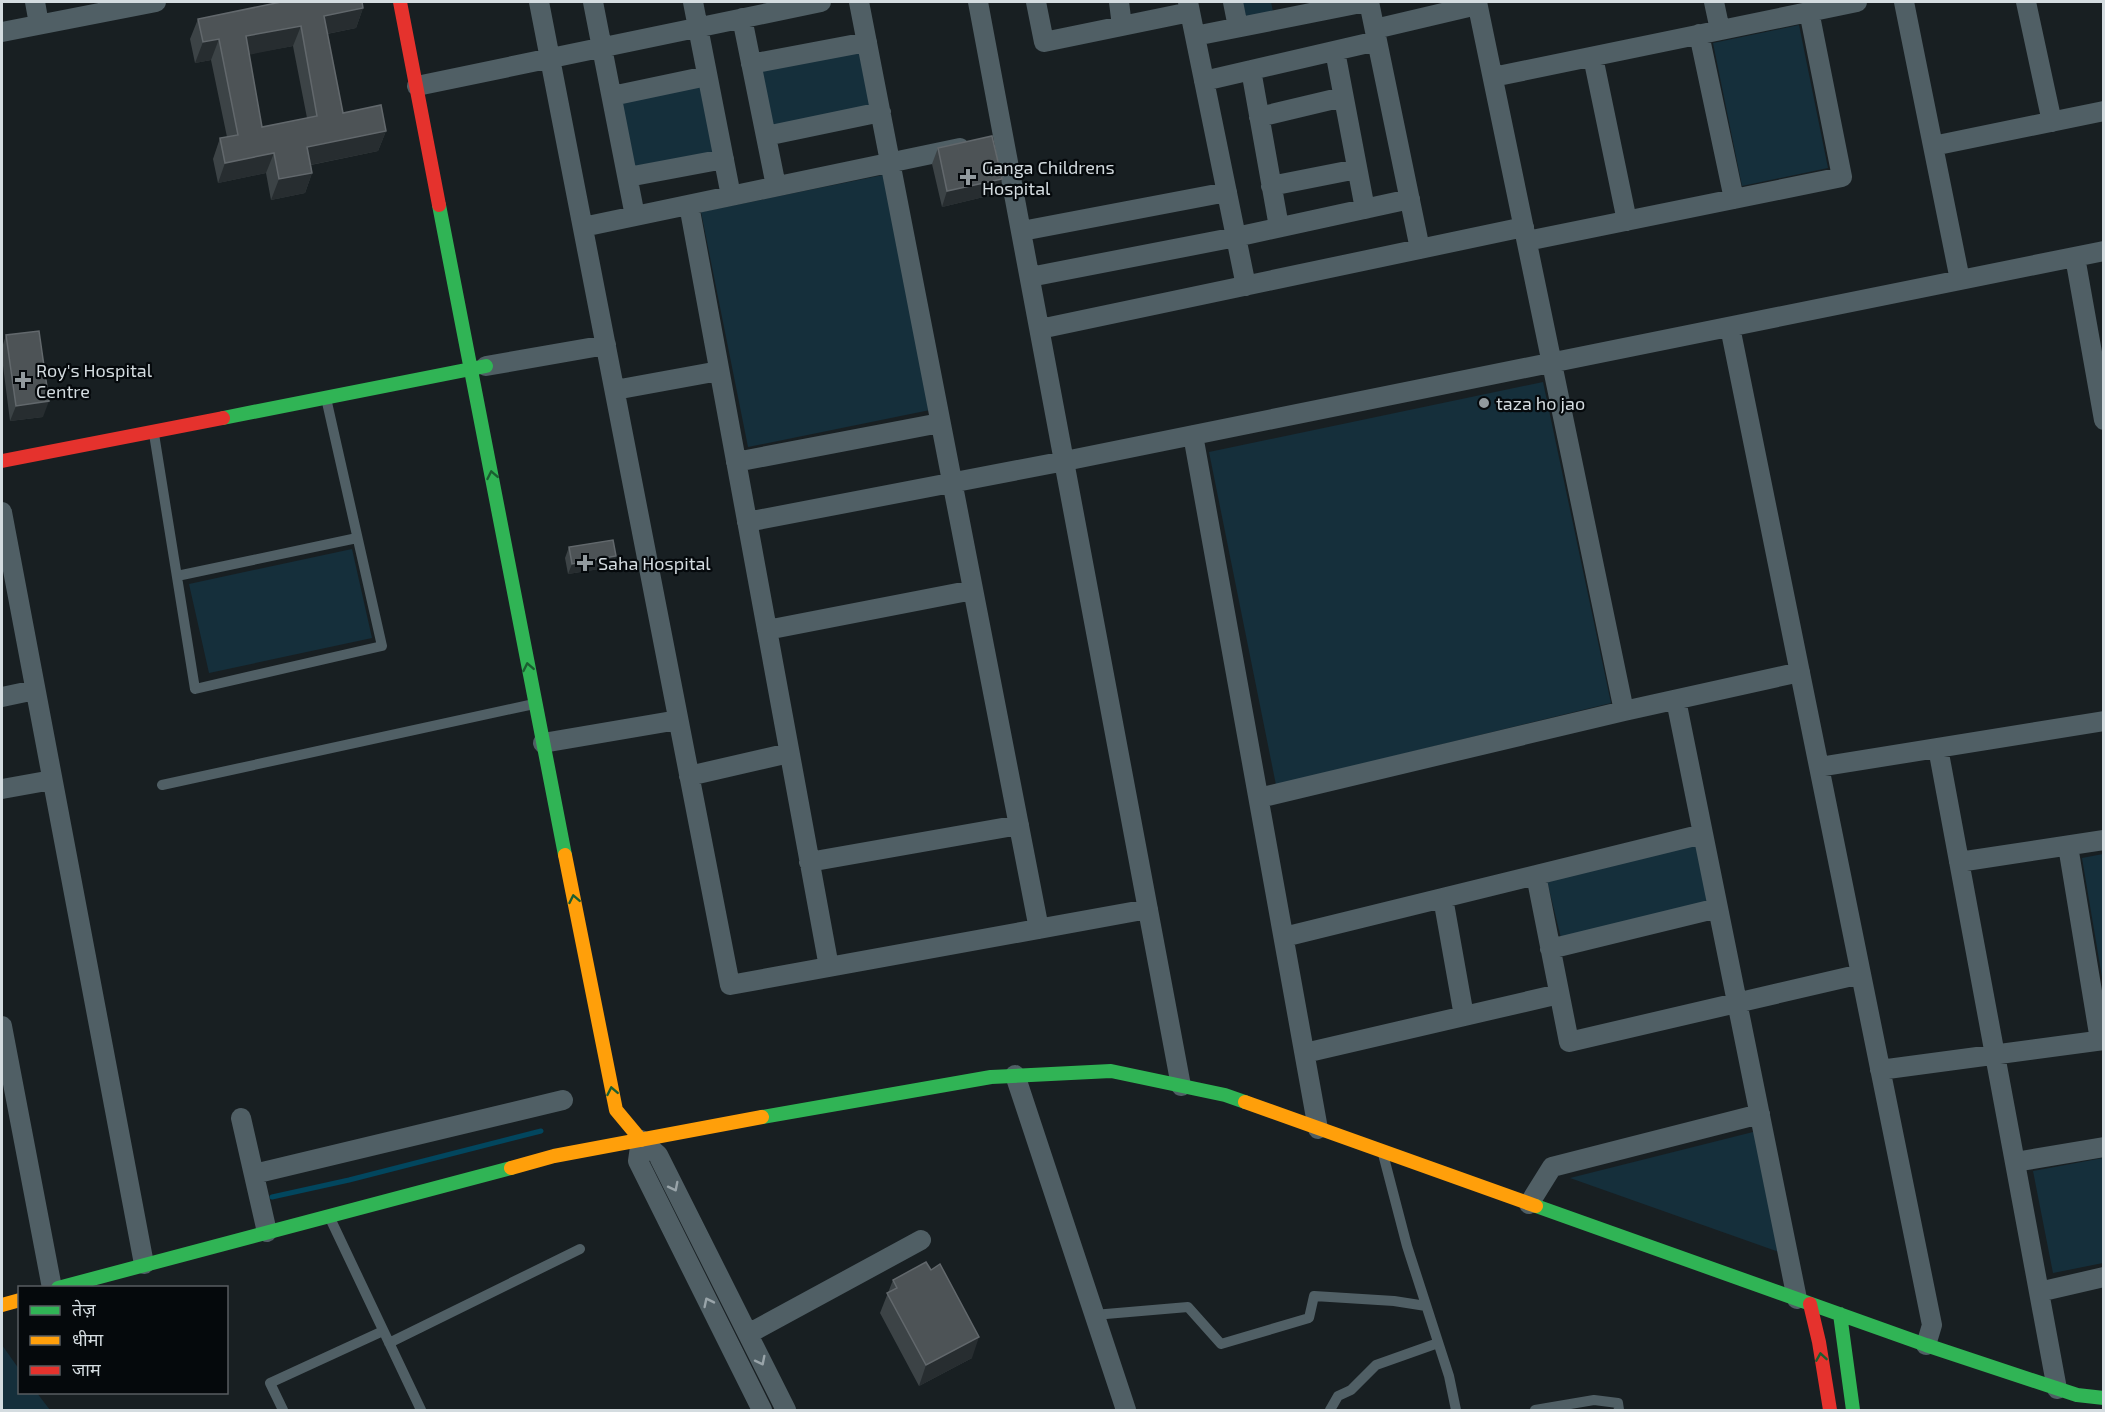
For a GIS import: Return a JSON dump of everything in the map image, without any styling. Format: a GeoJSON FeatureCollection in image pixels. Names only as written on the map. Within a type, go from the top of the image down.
{"type":"FeatureCollection","features":[{"type":"Feature","properties":{"kind":"street"},"geometry":{"type":"LineString","coordinates":[[35,2],[39,24]]}},
{"type":"Feature","properties":{"kind":"street"},"geometry":{"type":"LineString","coordinates":[[2,32],[156,2]]}},
{"type":"Feature","properties":{"kind":"street"},"geometry":{"type":"LineString","coordinates":[[400,2],[428,84],[482,367],[535,703],[555,741],[616,1110],[641,1140],[658,1155],[786,1410]]}},
{"type":"Feature","properties":{"kind":"street"},"geometry":{"type":"LineString","coordinates":[[539,2],[730,985],[1148,909]]}},
{"type":"Feature","properties":{"kind":"street"},"geometry":{"type":"LineString","coordinates":[[593,2],[636,216]]}},
{"type":"Feature","properties":{"kind":"street"},"geometry":{"type":"LineString","coordinates":[[693,2],[731,196]]}},
{"type":"Feature","properties":{"kind":"street"},"geometry":{"type":"LineString","coordinates":[[428,84],[821,2]]}},
{"type":"Feature","properties":{"kind":"street"},"geometry":{"type":"LineString","coordinates":[[860,2],[1039,929]]}},
{"type":"Feature","properties":{"kind":"street"},"geometry":{"type":"LineString","coordinates":[[978,2],[1181,1086]]}},
{"type":"Feature","properties":{"kind":"street"},"geometry":{"type":"LineString","coordinates":[[1036,2],[1044,42],[1122,26],[1189,7],[1246,286]]}},
{"type":"Feature","properties":{"kind":"street"},"geometry":{"type":"LineString","coordinates":[[1119,2],[1122,26]]}},
{"type":"Feature","properties":{"kind":"street"},"geometry":{"type":"LineString","coordinates":[[1233,2],[1238,27]]}},
{"type":"Feature","properties":{"kind":"street"},"geometry":{"type":"LineString","coordinates":[[1195,36],[1238,27],[1279,10],[1368,2],[1420,249]]}},
{"type":"Feature","properties":{"kind":"street"},"geometry":{"type":"LineString","coordinates":[[1714,2],[1720,30]]}},
{"type":"Feature","properties":{"kind":"street"},"geometry":{"type":"LineString","coordinates":[[1493,77],[1857,2]]}},
{"type":"Feature","properties":{"kind":"street"},"geometry":{"type":"LineString","coordinates":[[1904,2],[1960,280]]}},
{"type":"Feature","properties":{"kind":"street"},"geometry":{"type":"LineString","coordinates":[[2026,2],[2052,122]]}},
{"type":"Feature","properties":{"kind":"street"},"geometry":{"type":"LineString","coordinates":[[1204,81],[1335,51],[1376,35],[1477,3],[1624,711]]}},
{"type":"Feature","properties":{"kind":"street"},"geometry":{"type":"LineString","coordinates":[[1040,329],[1420,249],[1627,221],[1842,177],[1809,11]]}},
{"type":"Feature","properties":{"kind":"street"},"geometry":{"type":"LineString","coordinates":[[742,18],[776,186]]}},
{"type":"Feature","properties":{"kind":"street"},"geometry":{"type":"LineString","coordinates":[[1699,34],[1734,199]]}},
{"type":"Feature","properties":{"kind":"street"},"geometry":{"type":"LineString","coordinates":[[751,64],[867,42]]}},
{"type":"Feature","properties":{"kind":"street"},"geometry":{"type":"LineString","coordinates":[[1335,51],[1365,209]]}},
{"type":"Feature","properties":{"kind":"street"},"geometry":{"type":"LineString","coordinates":[[1593,57],[1627,221]]}},
{"type":"Feature","properties":{"kind":"street"},"geometry":{"type":"LineString","coordinates":[[1251,70],[1278,228]]}},
{"type":"Feature","properties":{"kind":"street"},"geometry":{"type":"LineString","coordinates":[[612,96],[707,76]]}},
{"type":"Feature","properties":{"kind":"street"},"geometry":{"type":"LineString","coordinates":[[1259,117],[1343,98]]}},
{"type":"Feature","properties":{"kind":"street"},"geometry":{"type":"LineString","coordinates":[[1933,146],[2103,111]]}},
{"type":"Feature","properties":{"kind":"street"},"geometry":{"type":"LineString","coordinates":[[766,136],[881,112]]}},
{"type":"Feature","properties":{"kind":"street"},"geometry":{"type":"LineString","coordinates":[[583,227],[1004,138]]}},
{"type":"Feature","properties":{"kind":"street"},"geometry":{"type":"LineString","coordinates":[[628,177],[724,159]]}},
{"type":"Feature","properties":{"kind":"street"},"geometry":{"type":"LineString","coordinates":[[1271,186],[1357,169]]}},
{"type":"Feature","properties":{"kind":"street"},"geometry":{"type":"LineString","coordinates":[[1022,231],[1227,192]]}},
{"type":"Feature","properties":{"kind":"street"},"geometry":{"type":"LineString","coordinates":[[1030,277],[1236,237],[1410,199]]}},
{"type":"Feature","properties":{"kind":"street"},"geometry":{"type":"LineString","coordinates":[[689,205],[829,967]]}},
{"type":"Feature","properties":{"kind":"street"},"geometry":{"type":"LineString","coordinates":[[747,522],[1065,461],[2103,251]]}},
{"type":"Feature","properties":{"kind":"street"},"geometry":{"type":"LineString","coordinates":[[2075,257],[2103,420]]}},
{"type":"Feature","properties":{"kind":"street"},"geometry":{"type":"LineString","coordinates":[[1730,327],[1932,1325],[1926,1345]]}},
{"type":"Feature","properties":{"kind":"street"},"geometry":{"type":"LineString","coordinates":[[2,461],[606,345]]}},
{"type":"Feature","properties":{"kind":"street"},"geometry":{"type":"LineString","coordinates":[[615,390],[719,371]]}},
{"type":"Feature","properties":{"kind":"street"},"geometry":{"type":"LineString","coordinates":[[736,462],[940,423]]}},
{"type":"Feature","properties":{"kind":"street"},"geometry":{"type":"LineString","coordinates":[[1193,435],[1318,1129]]}},
{"type":"Feature","properties":{"kind":"street"},"geometry":{"type":"LineString","coordinates":[[2,512],[144,1264]]}},
{"type":"Feature","properties":{"kind":"street"},"geometry":{"type":"LineString","coordinates":[[767,630],[973,590]]}},
{"type":"Feature","properties":{"kind":"street"},"geometry":{"type":"LineString","coordinates":[[1259,798],[1624,711],[1800,672]]}},
{"type":"Feature","properties":{"kind":"street"},"geometry":{"type":"LineString","coordinates":[[2,697],[35,690]]}},
{"type":"Feature","properties":{"kind":"street"},"geometry":{"type":"LineString","coordinates":[[1676,700],[1760,1114],[1803,1301],[1819,1342],[1830,1410]]}},
{"type":"Feature","properties":{"kind":"street"},"geometry":{"type":"LineString","coordinates":[[555,741],[678,720]]}},
{"type":"Feature","properties":{"kind":"street"},"geometry":{"type":"LineString","coordinates":[[1819,767],[2103,721]]}},
{"type":"Feature","properties":{"kind":"street"},"geometry":{"type":"LineString","coordinates":[[1938,748],[2057,1389]]}},
{"type":"Feature","properties":{"kind":"street"},"geometry":{"type":"LineString","coordinates":[[689,776],[789,753]]}},
{"type":"Feature","properties":{"kind":"street"},"geometry":{"type":"LineString","coordinates":[[2,789],[52,780]]}},
{"type":"Feature","properties":{"kind":"street"},"geometry":{"type":"LineString","coordinates":[[809,862],[1019,825]]}},
{"type":"Feature","properties":{"kind":"street"},"geometry":{"type":"LineString","coordinates":[[1284,937],[1703,834]]}},
{"type":"Feature","properties":{"kind":"street"},"geometry":{"type":"LineString","coordinates":[[1959,862],[2103,840]]}},
{"type":"Feature","properties":{"kind":"street"},"geometry":{"type":"LineString","coordinates":[[1880,1070],[2102,1040],[2068,846]]}},
{"type":"Feature","properties":{"kind":"street"},"geometry":{"type":"LineString","coordinates":[[1536,875],[1569,1042],[1861,974]]}},
{"type":"Feature","properties":{"kind":"street"},"geometry":{"type":"LineString","coordinates":[[1443,898],[1464,1016]]}},
{"type":"Feature","properties":{"kind":"street"},"geometry":{"type":"LineString","coordinates":[[1550,949],[1718,909]]}},
{"type":"Feature","properties":{"kind":"street"},"geometry":{"type":"LineString","coordinates":[[1305,1053],[1559,994]]}},
{"type":"Feature","properties":{"kind":"street"},"geometry":{"type":"LineString","coordinates":[[2,1026],[7,1087],[52,1286]]}},
{"type":"Feature","properties":{"kind":"street"},"geometry":{"type":"LineString","coordinates":[[62,1286],[554,1156],[979,1078],[1111,1071],[1225,1095],[1926,1345],[2077,1395],[2103,1398]]}},
{"type":"Feature","properties":{"kind":"street"},"geometry":{"type":"LineString","coordinates":[[1015,1075],[1126,1410]]}},
{"type":"Feature","properties":{"kind":"street"},"geometry":{"type":"LineString","coordinates":[[254,1174],[562,1100]]}},
{"type":"Feature","properties":{"kind":"street"},"geometry":{"type":"LineString","coordinates":[[631,1109],[641,1140],[638,1161],[762,1410]]}},
{"type":"Feature","properties":{"kind":"street"},"geometry":{"type":"LineString","coordinates":[[1529,1204],[1552,1167],[1760,1114]]}},
{"type":"Feature","properties":{"kind":"street"},"geometry":{"type":"LineString","coordinates":[[241,1118],[267,1232]]}},
{"type":"Feature","properties":{"kind":"street"},"geometry":{"type":"LineString","coordinates":[[2015,1162],[2103,1147]]}},
{"type":"Feature","properties":{"kind":"street"},"geometry":{"type":"LineString","coordinates":[[748,1334],[921,1240]]}},
{"type":"Feature","properties":{"kind":"street"},"geometry":{"type":"LineString","coordinates":[[2039,1292],[2103,1277]]}},
{"type":"Feature","properties":{"kind":"street"},"geometry":{"type":"LineString","coordinates":[[2,1305],[18,1301]]}},
{"type":"Feature","properties":{"kind":"street"},"geometry":{"type":"LineString","coordinates":[[1840,1314],[1853,1410]]}},
{"type":"Feature","properties":{"kind":"lane"},"geometry":{"type":"LineString","coordinates":[[153,431],[195,689],[382,646],[326,398]]}},
{"type":"Feature","properties":{"kind":"lane"},"geometry":{"type":"LineString","coordinates":[[177,576],[357,538]]}},
{"type":"Feature","properties":{"kind":"lane"},"geometry":{"type":"LineString","coordinates":[[162,785],[535,703]]}},
{"type":"Feature","properties":{"kind":"lane"},"geometry":{"type":"LineString","coordinates":[[1383,1152],[1407,1246],[1449,1376],[1456,1410]]}},
{"type":"Feature","properties":{"kind":"lane"},"geometry":{"type":"LineString","coordinates":[[329,1216],[421,1410]]}},
{"type":"Feature","properties":{"kind":"lane"},"geometry":{"type":"LineString","coordinates":[[389,1343],[580,1249]]}},
{"type":"Feature","properties":{"kind":"lane"},"geometry":{"type":"LineString","coordinates":[[1094,1315],[1188,1307],[1221,1344],[1309,1318],[1314,1296],[1394,1301],[1426,1306]]}},
{"type":"Feature","properties":{"kind":"lane"},"geometry":{"type":"LineString","coordinates":[[283,1410],[270,1383],[383,1331]]}},
{"type":"Feature","properties":{"kind":"lane"},"geometry":{"type":"LineString","coordinates":[[1330,1410],[1338,1396],[1351,1390],[1376,1365],[1438,1343]]}},
{"type":"Feature","properties":{"kind":"lane"},"geometry":{"type":"LineString","coordinates":[[1535,1410],[1594,1400],[1618,1403],[1619,1410]]}},
{"type":"Feature","properties":{"kind":"shaded area"},"geometry":{"type":"Polygon","coordinates":[[[1239,2],[1271,2],[1274,16],[1243,22],[1239,2]]]}},
{"type":"Feature","properties":{"kind":"shaded area"},"geometry":{"type":"Polygon","coordinates":[[[1799,25],[1828,168],[1742,186],[1713,43],[1799,25]]]}},
{"type":"Feature","properties":{"kind":"shaded area"},"geometry":{"type":"Polygon","coordinates":[[[859,49],[872,108],[774,130],[761,70],[859,49]]]}},
{"type":"Feature","properties":{"kind":"shaded area"},"geometry":{"type":"Polygon","coordinates":[[[704,84],[717,153],[634,169],[620,100],[704,84]]]}},
{"type":"Feature","properties":{"kind":"shaded area"},"geometry":{"type":"Polygon","coordinates":[[[883,175],[930,410],[748,447],[701,212],[883,175]]]}},
{"type":"Feature","properties":{"kind":"shaded area"},"geometry":{"type":"Polygon","coordinates":[[[1543,382],[1611,703],[1276,785],[1209,452],[1543,382]]]}},
{"type":"Feature","properties":{"kind":"shaded area"},"geometry":{"type":"Polygon","coordinates":[[[352,549],[372,638],[209,673],[189,584],[352,549]]]}},
{"type":"Feature","properties":{"kind":"shaded area"},"geometry":{"type":"Polygon","coordinates":[[[1698,844],[1711,900],[1561,938],[1547,881],[1698,844]]]}},
{"type":"Feature","properties":{"kind":"shaded area"},"geometry":{"type":"Polygon","coordinates":[[[2104,854],[2103,983],[2082,858],[2104,854]]]}},
{"type":"Feature","properties":{"kind":"shaded area"},"geometry":{"type":"Polygon","coordinates":[[[1757,1131],[1779,1252],[1570,1178],[1757,1131]]]}},
{"type":"Feature","properties":{"kind":"shaded area"},"geometry":{"type":"Polygon","coordinates":[[[2103,1158],[2103,1263],[2053,1273],[2033,1171],[2103,1158]]]}},
{"type":"Feature","properties":{"kind":"shaded area"},"geometry":{"type":"Polygon","coordinates":[[[2,1345],[18,1368],[18,1394],[38,1394],[50,1410],[2,1410],[2,1345]]]}},
{"type":"Feature","properties":{"kind":"building"},"geometry":{"type":"Polygon","coordinates":[[[281,2],[362,2],[363,8],[324,16],[343,113],[381,105],[386,131],[307,147],[312,173],[279,179],[274,153],[225,163],[220,138],[238,135],[219,39],[203,42],[198,19],[281,2]],[[301,26],[246,36],[262,127],[317,116],[301,26]]]}},
{"type":"Feature","properties":{"kind":"building"},"geometry":{"type":"Polygon","coordinates":[[[992,136],[1002,179],[947,191],[938,148],[992,136]]]}},
{"type":"Feature","properties":{"kind":"building"},"geometry":{"type":"Polygon","coordinates":[[[39,331],[49,401],[16,406],[6,335],[39,331]]]}},
{"type":"Feature","properties":{"kind":"building"},"geometry":{"type":"Polygon","coordinates":[[[613,540],[616,556],[572,564],[569,547],[613,540]]]}},
{"type":"Feature","properties":{"kind":"building"},"geometry":{"type":"Polygon","coordinates":[[[926,1262],[931,1270],[940,1264],[979,1337],[926,1365],[887,1293],[897,1288],[893,1280],[926,1262]]]}},
{"type":"Feature","properties":{"kind":"waterway"},"geometry":{"type":"LineString","coordinates":[[272,1197],[349,1180],[541,1131]]}},
{"type":"Feature","properties":{"kind":"traffic: fast"},"geometry":{"type":"LineString","coordinates":[[439,205],[565,855]]}},
{"type":"Feature","properties":{"kind":"traffic: fast"},"geometry":{"type":"LineString","coordinates":[[223,418],[486,366]]}},
{"type":"Feature","properties":{"kind":"traffic: fast"},"geometry":{"type":"LineString","coordinates":[[762,1117],[991,1077],[1111,1071],[1225,1095],[1245,1102]]}},
{"type":"Feature","properties":{"kind":"traffic: fast"},"geometry":{"type":"LineString","coordinates":[[66,1286],[511,1168]]}},
{"type":"Feature","properties":{"kind":"traffic: fast"},"geometry":{"type":"LineString","coordinates":[[1536,1206],[1926,1345],[2077,1395],[2104,1398]]}},
{"type":"Feature","properties":{"kind":"traffic: fast"},"geometry":{"type":"LineString","coordinates":[[1840,1314],[1853,1410]]}},
{"type":"Feature","properties":{"kind":"traffic: slow"},"geometry":{"type":"LineString","coordinates":[[565,855],[616,1110],[641,1140]]}},
{"type":"Feature","properties":{"kind":"traffic: slow"},"geometry":{"type":"LineString","coordinates":[[1245,1102],[1536,1206]]}},
{"type":"Feature","properties":{"kind":"traffic: slow"},"geometry":{"type":"LineString","coordinates":[[511,1168],[554,1156],[762,1117]]}},
{"type":"Feature","properties":{"kind":"traffic: slow"},"geometry":{"type":"LineString","coordinates":[[2,1305],[18,1301]]}},
{"type":"Feature","properties":{"kind":"traffic: jam"},"geometry":{"type":"LineString","coordinates":[[400,2],[439,205]]}},
{"type":"Feature","properties":{"kind":"traffic: jam"},"geometry":{"type":"LineString","coordinates":[[2,461],[223,418]]}},
{"type":"Feature","properties":{"kind":"traffic: jam"},"geometry":{"type":"LineString","coordinates":[[1810,1304],[1830,1410]]}},
{"type":"Feature","properties":{"kind":"place","name":"Ganga Childrens Hospital"},"geometry":{"type":"Point","coordinates":[968,177]}},
{"type":"Feature","properties":{"kind":"place","name":"Roy's Hospital Centre"},"geometry":{"type":"Point","coordinates":[23,380]}},
{"type":"Feature","properties":{"kind":"place","name":"taza ho jao"},"geometry":{"type":"Point","coordinates":[1484,403]}},
{"type":"Feature","properties":{"kind":"place","name":"Saha Hospital"},"geometry":{"type":"Point","coordinates":[585,563]}}]}
